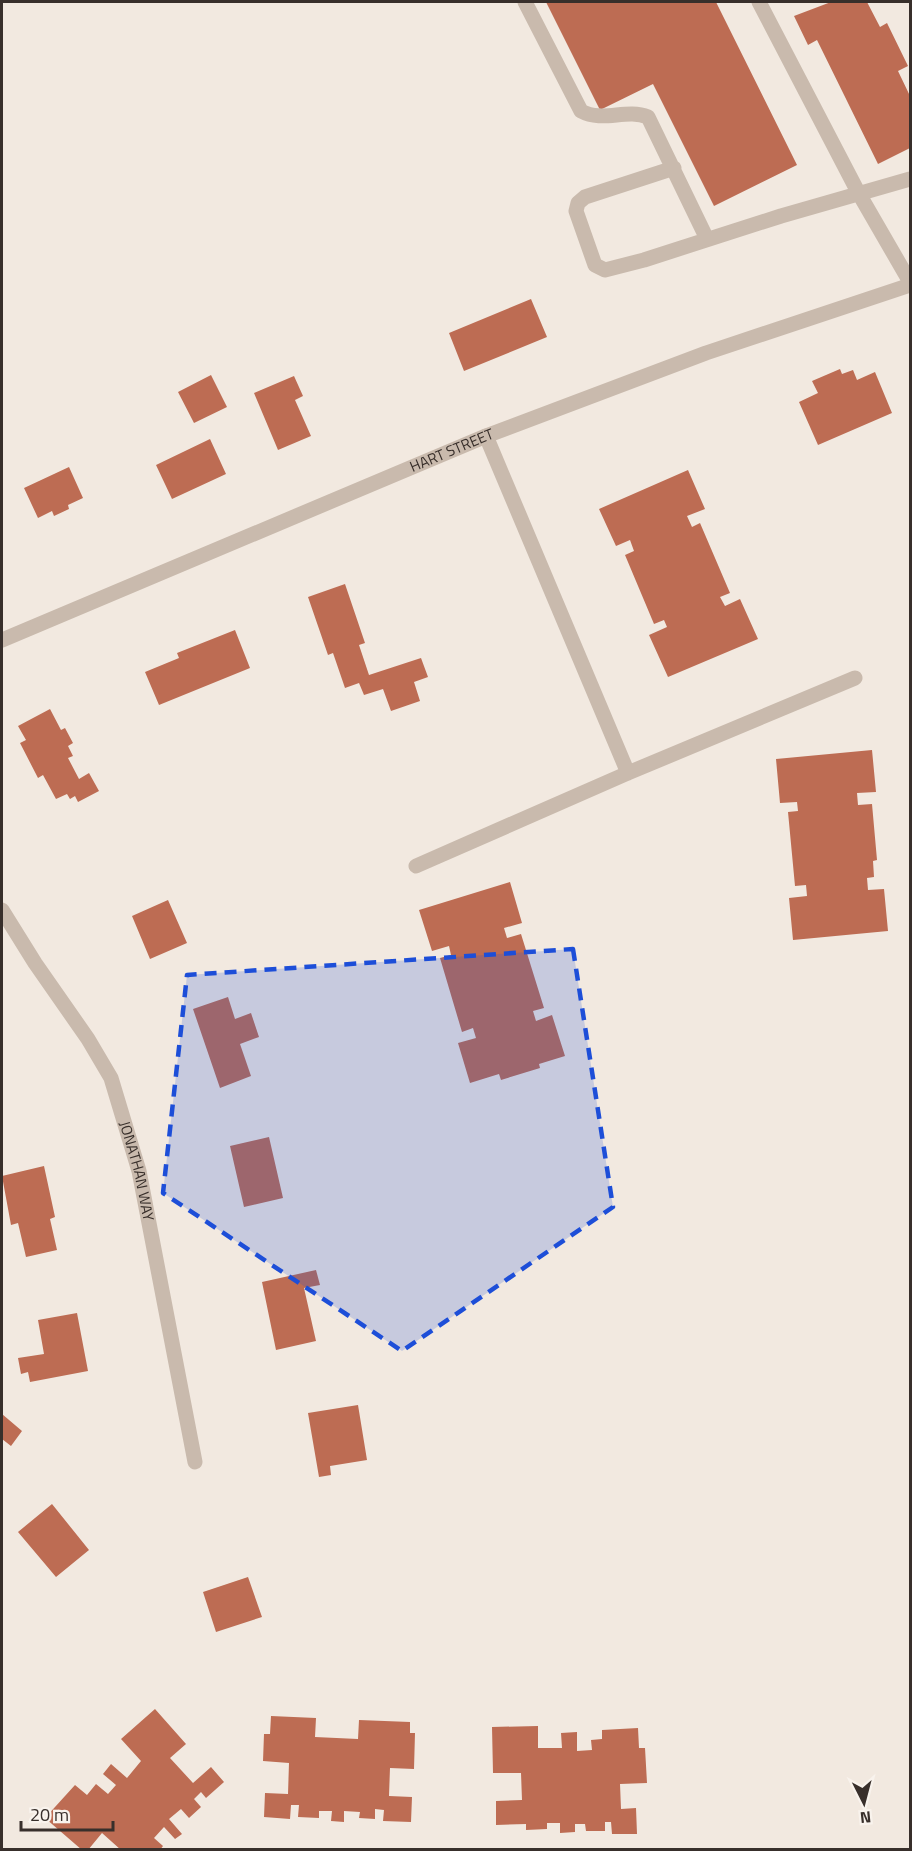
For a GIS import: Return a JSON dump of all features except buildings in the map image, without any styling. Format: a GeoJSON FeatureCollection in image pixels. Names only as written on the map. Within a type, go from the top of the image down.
{"type":"FeatureCollection","features":[{"type":"Feature","properties":{"kind":"street"},"geometry":{"type":"LineString","coordinates":[[525,2],[581,111],[590,116],[637,113],[648,117],[707,239]]}},
{"type":"Feature","properties":{"kind":"street"},"geometry":{"type":"LineString","coordinates":[[759,2],[858,192],[910,284]]}},
{"type":"Feature","properties":{"kind":"street"},"geometry":{"type":"LineString","coordinates":[[674,168],[585,197],[578,203],[576,211],[595,265],[604,270],[615,267],[910,178]]}},
{"type":"Feature","properties":{"kind":"street","name":"HART STREET"},"geometry":{"type":"LineString","coordinates":[[2,640],[486,435],[717,349],[910,284]]}},
{"type":"Feature","properties":{"kind":"street"},"geometry":{"type":"LineString","coordinates":[[486,435],[628,773]]}},
{"type":"Feature","properties":{"kind":"street"},"geometry":{"type":"LineString","coordinates":[[416,866],[628,773],[855,678]]}},
{"type":"Feature","properties":{"kind":"street","name":"JONATHAN WAY"},"geometry":{"type":"LineString","coordinates":[[2,910],[88,1039],[111,1078],[139,1171],[195,1462]]}},
{"type":"Feature","properties":{"kind":"highlighted area"},"geometry":{"type":"Polygon","coordinates":[[[573,949],[613,1207],[402,1351],[163,1193],[187,975],[573,949]]]}}]}
